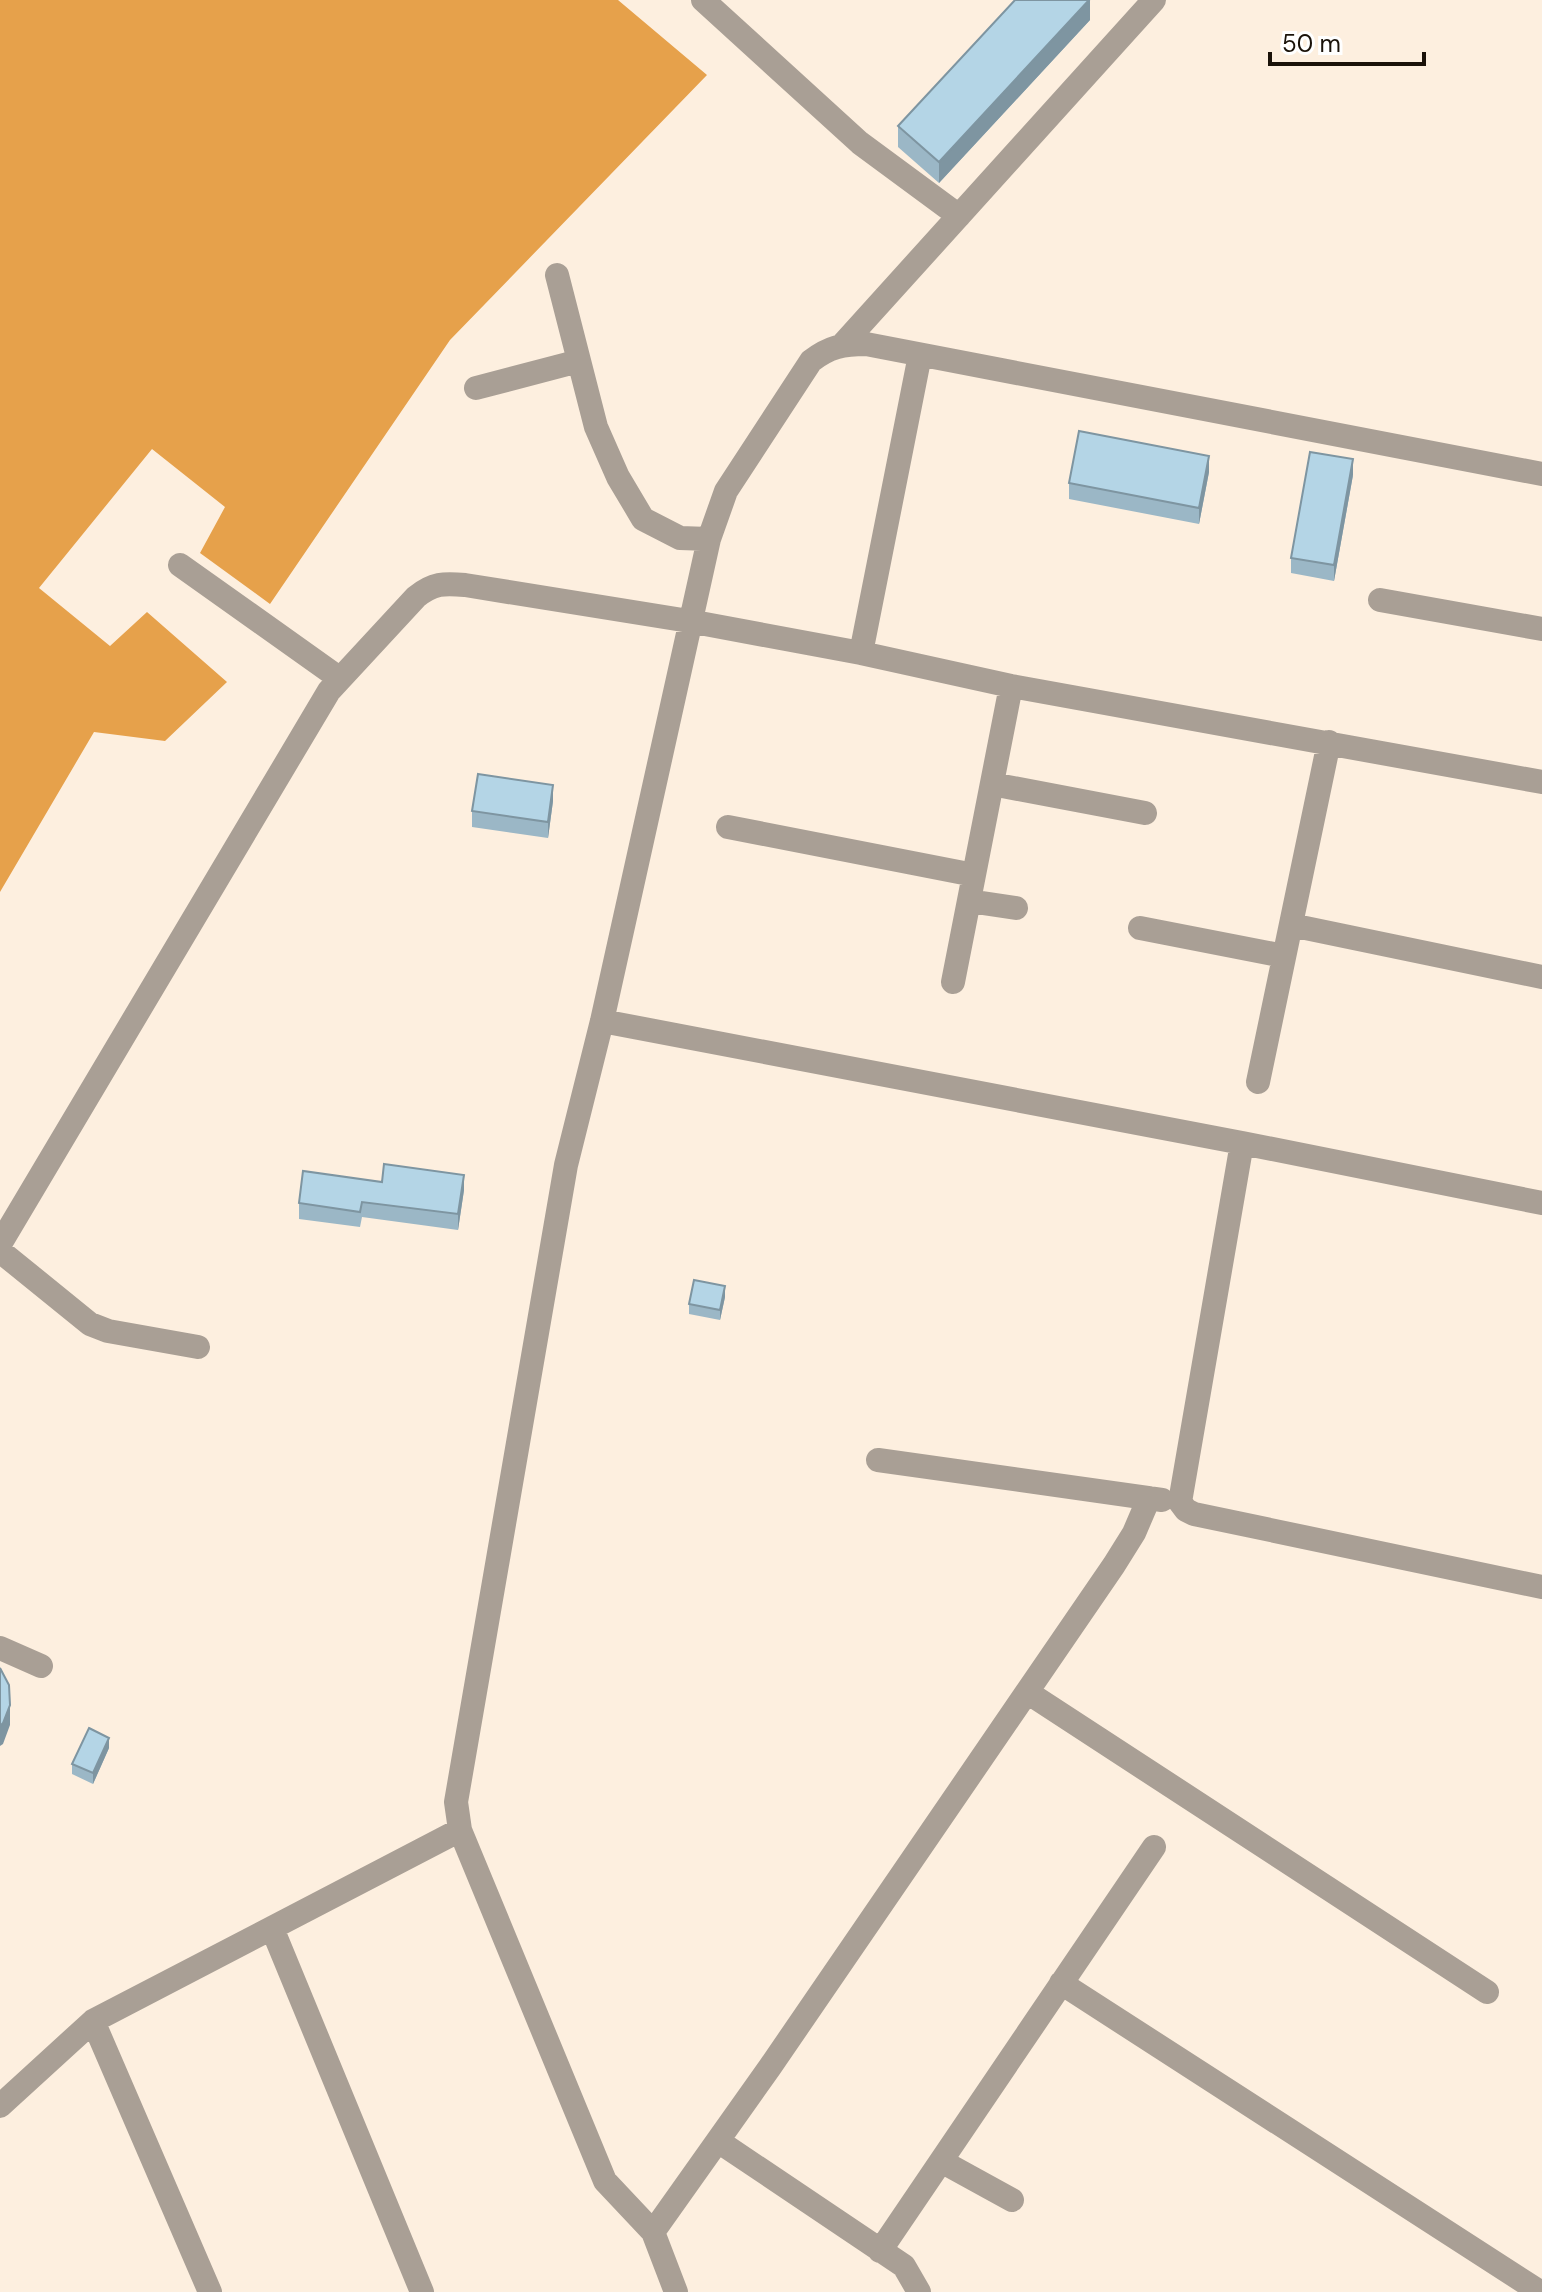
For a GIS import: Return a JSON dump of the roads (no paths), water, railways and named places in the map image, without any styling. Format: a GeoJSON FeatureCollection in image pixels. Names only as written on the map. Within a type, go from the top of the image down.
{"type":"FeatureCollection","features":[{"type":"Feature","properties":{"kind":"lane"},"geometry":{"type":"LineString","coordinates":[[703,0],[860,143],[959,216]]}},
{"type":"Feature","properties":{"kind":"lane"},"geometry":{"type":"LineString","coordinates":[[843,344],[1154,0]]}},
{"type":"Feature","properties":{"kind":"lane"},"geometry":{"type":"LineString","coordinates":[[557,275],[596,427],[618,477],[643,519],[680,538],[709,539]]}},
{"type":"Feature","properties":{"kind":"lane"},"geometry":{"type":"LineString","coordinates":[[676,2292],[653,2232],[605,2181],[460,1830],[456,1802],[566,1165],[602,1021],[689,621],[709,539],[726,491],[811,361],[825,350],[843,344],[866,344],[1542,474]]}},
{"type":"Feature","properties":{"kind":"lane"},"geometry":{"type":"LineString","coordinates":[[861,653],[920,355]]}},
{"type":"Feature","properties":{"kind":"lane"},"geometry":{"type":"LineString","coordinates":[[476,388],[579,361]]}},
{"type":"Feature","properties":{"kind":"lane"},"geometry":{"type":"LineString","coordinates":[[180,565],[339,678]]}},
{"type":"Feature","properties":{"kind":"lane"},"geometry":{"type":"LineString","coordinates":[[0,1244],[329,691],[429,586],[442,583],[689,621],[861,653],[1011,686],[1542,782]]}},
{"type":"Feature","properties":{"kind":"lane"},"geometry":{"type":"LineString","coordinates":[[1380,600],[1542,629]]}},
{"type":"Feature","properties":{"kind":"lane"},"geometry":{"type":"LineString","coordinates":[[953,982],[1011,686]]}},
{"type":"Feature","properties":{"kind":"lane"},"geometry":{"type":"LineString","coordinates":[[1258,1082],[1329,742]]}},
{"type":"Feature","properties":{"kind":"lane"},"geometry":{"type":"LineString","coordinates":[[992,784],[1145,813]]}},
{"type":"Feature","properties":{"kind":"lane"},"geometry":{"type":"LineString","coordinates":[[728,827],[974,875]]}},
{"type":"Feature","properties":{"kind":"lane"},"geometry":{"type":"LineString","coordinates":[[969,901],[1016,908]]}},
{"type":"Feature","properties":{"kind":"lane"},"geometry":{"type":"LineString","coordinates":[[1291,925],[1542,977]]}},
{"type":"Feature","properties":{"kind":"lane"},"geometry":{"type":"LineString","coordinates":[[1140,928],[1284,956]]}},
{"type":"Feature","properties":{"kind":"lane"},"geometry":{"type":"LineString","coordinates":[[602,1021],[1542,1203]]}},
{"type":"Feature","properties":{"kind":"lane"},"geometry":{"type":"LineString","coordinates":[[1180,1502],[1242,1143]]}},
{"type":"Feature","properties":{"kind":"lane"},"geometry":{"type":"LineString","coordinates":[[0,1251],[90,1324],[108,1331],[198,1347]]}},
{"type":"Feature","properties":{"kind":"lane"},"geometry":{"type":"LineString","coordinates":[[878,1460],[1180,1502],[1194,1514],[1542,1587]]}},
{"type":"Feature","properties":{"kind":"lane"},"geometry":{"type":"LineString","coordinates":[[653,2232],[1027,1692],[1134,1533],[1149,1498]]}},
{"type":"Feature","properties":{"kind":"lane"},"geometry":{"type":"LineString","coordinates":[[0,1648],[41,1666]]}},
{"type":"Feature","properties":{"kind":"lane"},"geometry":{"type":"LineString","coordinates":[[1027,1692],[1487,1992]]}},
{"type":"Feature","properties":{"kind":"lane"},"geometry":{"type":"LineString","coordinates":[[3,2100],[93,2021],[460,1830]]}},
{"type":"Feature","properties":{"kind":"lane"},"geometry":{"type":"LineString","coordinates":[[880,2251],[1154,1847]]}},
{"type":"Feature","properties":{"kind":"lane"},"geometry":{"type":"LineString","coordinates":[[272,1928],[422,2292]]}},
{"type":"Feature","properties":{"kind":"lane"},"geometry":{"type":"LineString","coordinates":[[1061,1983],[1540,2292]]}},
{"type":"Feature","properties":{"kind":"lane"},"geometry":{"type":"LineString","coordinates":[[93,2021],[210,2292]]}},
{"type":"Feature","properties":{"kind":"lane"},"geometry":{"type":"LineString","coordinates":[[718,2141],[904,2266],[919,2292]]}},
{"type":"Feature","properties":{"kind":"lane"},"geometry":{"type":"LineString","coordinates":[[941,2161],[1012,2200]]}}]}
